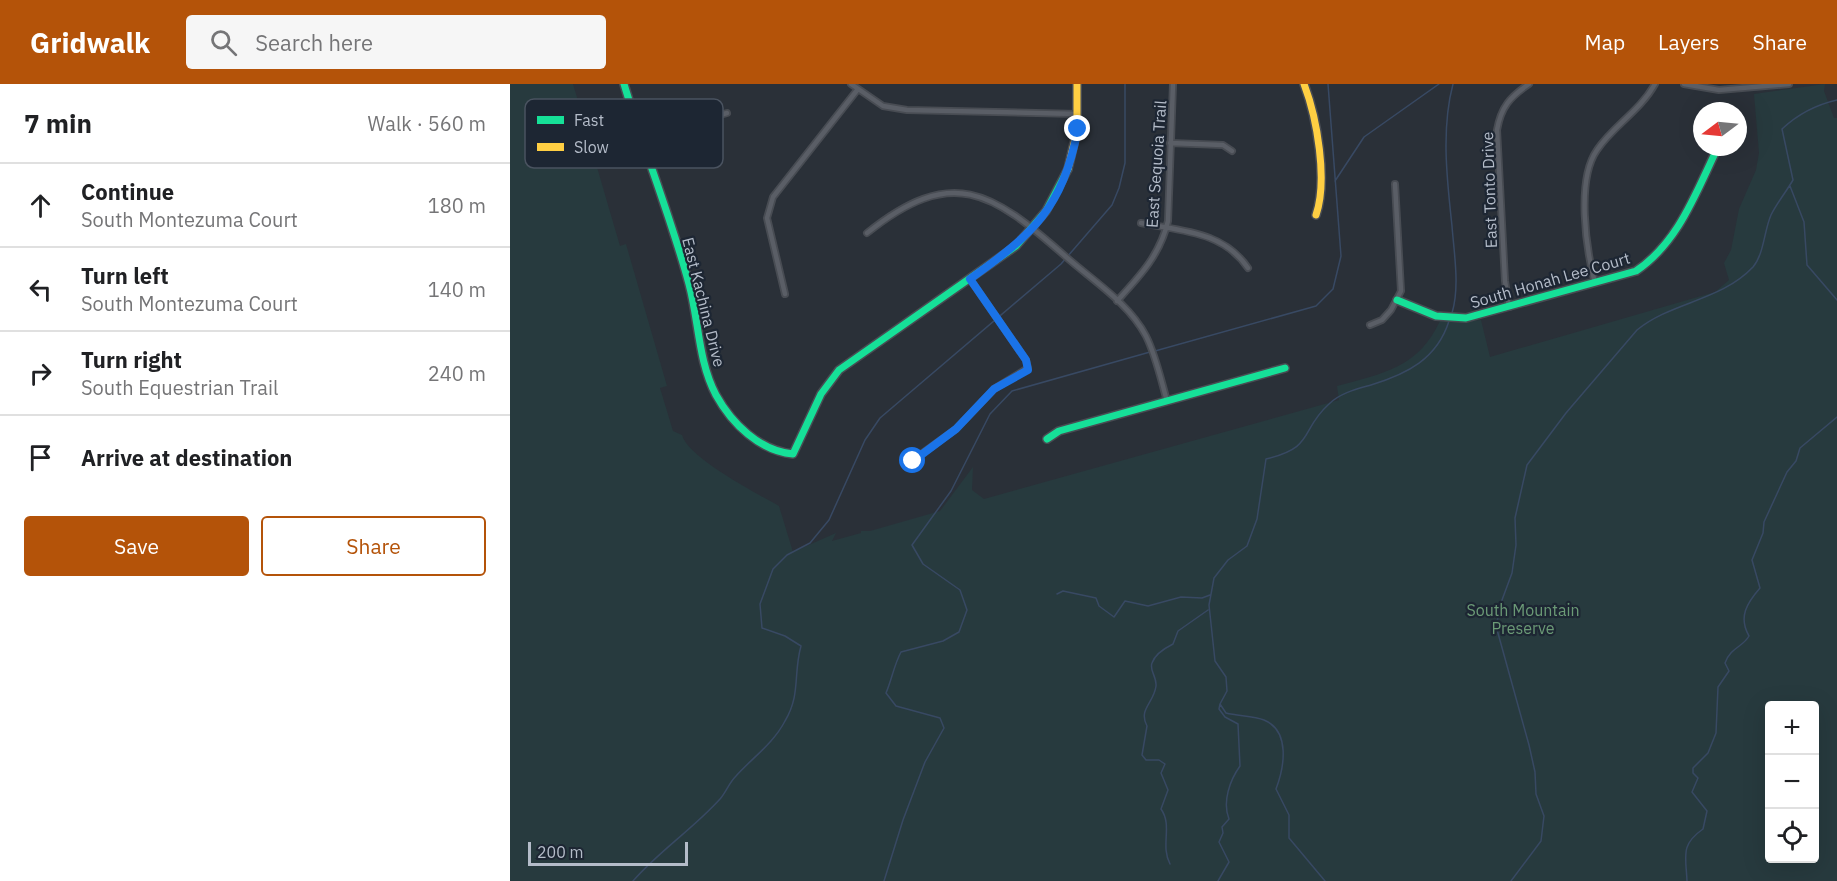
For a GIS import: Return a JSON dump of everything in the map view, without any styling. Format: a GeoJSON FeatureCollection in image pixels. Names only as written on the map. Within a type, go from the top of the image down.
{"type":"FeatureCollection","features":[{"type":"Feature","properties":{"kind":"street","name":"East Kachina Drive"},"geometry":{"type":"LineString","coordinates":[[624,84],[628,99]]}},
{"type":"Feature","properties":{"kind":"street"},"geometry":{"type":"LineString","coordinates":[[852,84],[883,106],[907,110],[1078,114]]}},
{"type":"Feature","properties":{"kind":"street"},"geometry":{"type":"LineString","coordinates":[[910,468],[917,457],[956,429],[994,389],[1028,370],[1026,360],[970,279],[1035,229],[1052,205],[1072,163],[1078,114],[1077,84]]}},
{"type":"Feature","properties":{"kind":"street","name":"East Sequoia Trail"},"geometry":{"type":"LineString","coordinates":[[1118,301],[1152,263],[1166,228],[1173,84]]}},
{"type":"Feature","properties":{"kind":"street"},"geometry":{"type":"LineString","coordinates":[[1304,84],[1315,111],[1320,203],[1316,215]]}},
{"type":"Feature","properties":{"kind":"street","name":"East Tonto Drive"},"geometry":{"type":"LineString","coordinates":[[1509,307],[1505,281],[1497,130],[1500,112],[1511,96],[1529,84]]}},
{"type":"Feature","properties":{"kind":"street"},"geometry":{"type":"LineString","coordinates":[[1595,283],[1589,252],[1586,171],[1597,150],[1642,105],[1655,84]]}},
{"type":"Feature","properties":{"kind":"street"},"geometry":{"type":"LineString","coordinates":[[1684,84],[1719,90],[1790,84]]}},
{"type":"Feature","properties":{"kind":"street"},"geometry":{"type":"LineString","coordinates":[[785,294],[767,218],[773,197],[858,89]]}},
{"type":"Feature","properties":{"kind":"street"},"geometry":{"type":"LineString","coordinates":[[723,114],[727,113]]}},
{"type":"Feature","properties":{"kind":"street"},"geometry":{"type":"LineString","coordinates":[[1170,143],[1223,145],[1232,151]]}},
{"type":"Feature","properties":{"kind":"street","name":"South Honah Lee Court"},"geometry":{"type":"LineString","coordinates":[[1397,300],[1446,318],[1456,318],[1509,307],[1636,271],[1656,258],[1670,240],[1713,156]]}},
{"type":"Feature","properties":{"kind":"street","name":"East Kachina Drive"},"geometry":{"type":"LineString","coordinates":[[651,168],[667,210],[683,266],[705,366],[712,387],[721,403],[744,429],[769,447],[785,455],[793,454],[821,394],[839,370],[970,279]]}},
{"type":"Feature","properties":{"kind":"street"},"geometry":{"type":"LineString","coordinates":[[1370,325],[1382,320],[1401,291],[1395,183]]}},
{"type":"Feature","properties":{"kind":"street"},"geometry":{"type":"LineString","coordinates":[[867,233],[910,202],[932,195],[958,194],[985,198],[1010,210],[1118,301],[1136,321],[1154,356],[1167,401]]}},
{"type":"Feature","properties":{"kind":"street"},"geometry":{"type":"LineString","coordinates":[[1142,223],[1210,237],[1234,251],[1248,267]]}},
{"type":"Feature","properties":{"kind":"street"},"geometry":{"type":"LineString","coordinates":[[1047,439],[1059,431],[1286,368]]}},
{"type":"Feature","properties":{"kind":"green space","name":"South Mountain Preserve"},"geometry":{"type":"Polygon","coordinates":[[[510,84],[573,84],[578,99],[525,99],[525,168],[597,168],[620,246],[626,244],[667,386],[660,388],[673,431],[682,435],[687,444],[710,464],[779,506],[793,552],[836,533],[832,541],[861,533],[861,531],[870,531],[940,511],[973,467],[972,490],[984,499],[1339,400],[1337,386],[1384,372],[1410,359],[1431,337],[1440,321],[1481,320],[1490,357],[1715,292],[1729,280],[1724,263],[1731,250],[1739,209],[1756,170],[1759,153],[1754,94],[1825,84],[1824,91],[1834,118],[1837,118],[1837,881],[510,881],[510,84]]]}},
{"type":"Feature","properties":{"kind":"waterway"},"geometry":{"type":"LineString","coordinates":[[633,881],[720,799],[742,769],[775,737],[790,711],[795,693],[801,646],[785,636],[762,628],[760,604],[773,569],[787,555],[810,543],[829,520],[865,440],[880,418],[1061,264],[1112,205],[1125,163],[1125,84]]}},
{"type":"Feature","properties":{"kind":"waterway"},"geometry":{"type":"LineString","coordinates":[[1155,351],[1316,306],[1333,289],[1341,256],[1328,84]]}},
{"type":"Feature","properties":{"kind":"waterway"},"geometry":{"type":"LineString","coordinates":[[1335,181],[1364,137],[1439,84]]}},
{"type":"Feature","properties":{"kind":"waterway"},"geometry":{"type":"LineString","coordinates":[[1452,313],[1456,292],[1456,270],[1446,137],[1453,84]]}},
{"type":"Feature","properties":{"kind":"waterway"},"geometry":{"type":"LineString","coordinates":[[1511,881],[1541,841],[1544,816],[1536,794],[1535,772],[1529,745],[1496,626],[1512,573],[1516,545],[1515,518],[1527,465],[1566,413],[1637,330],[1665,313],[1726,287],[1753,267],[1757,262],[1771,215],[1793,180],[1782,129],[1807,111],[1837,100]]}},
{"type":"Feature","properties":{"kind":"waterway"},"geometry":{"type":"LineString","coordinates":[[1790,186],[1804,222],[1807,265],[1837,300]]}},
{"type":"Feature","properties":{"kind":"waterway"},"geometry":{"type":"LineString","coordinates":[[1325,881],[1289,838],[1289,815],[1276,789],[1283,761],[1282,741],[1278,732],[1273,725],[1264,720],[1226,713],[1220,704],[1227,691],[1226,677],[1215,661],[1209,605],[1214,578],[1228,560],[1247,546],[1257,519],[1266,459],[1293,449],[1300,443],[1320,414],[1338,397],[1397,376],[1419,363],[1437,345],[1449,321]]}},
{"type":"Feature","properties":{"kind":"waterway"},"geometry":{"type":"LineString","coordinates":[[884,881],[903,820],[925,762],[944,728],[940,718],[896,706],[886,693],[901,652],[943,641],[959,632],[967,610],[960,590],[923,564],[912,545],[951,491],[990,414],[1012,391],[1150,352]]}},
{"type":"Feature","properties":{"kind":"waterway"},"geometry":{"type":"LineString","coordinates":[[1687,881],[1686,852],[1691,840],[1703,829],[1707,811],[1692,792],[1698,778],[1693,773],[1693,768],[1708,753],[1716,733],[1718,687],[1729,671],[1725,663],[1730,654],[1749,636],[1744,616],[1751,599],[1760,588],[1752,560],[1763,533],[1764,522],[1787,472],[1796,461],[1800,448],[1837,417]]}},
{"type":"Feature","properties":{"kind":"waterway"},"geometry":{"type":"LineString","coordinates":[[1057,594],[1063,591],[1096,598],[1099,606],[1114,617],[1125,601],[1148,606],[1181,597],[1202,598],[1210,595]]}},
{"type":"Feature","properties":{"kind":"waterway"},"geometry":{"type":"LineString","coordinates":[[1170,864],[1166,850],[1166,822],[1161,809],[1168,790],[1161,773],[1165,764],[1159,760],[1146,760],[1142,755],[1147,726],[1145,710],[1156,686],[1151,666],[1158,654],[1173,644],[1178,631],[1208,610]]}},
{"type":"Feature","properties":{"kind":"waterway"},"geometry":{"type":"LineString","coordinates":[[1218,881],[1229,862],[1219,842],[1223,833],[1222,827],[1229,819],[1226,806],[1228,791],[1240,766],[1238,724],[1225,717],[1219,709],[1220,704]]}},
{"type":"Feature","properties":{"kind":"traffic: fast"},"geometry":{"type":"LineString","coordinates":[[624,84],[629,99]]}},
{"type":"Feature","properties":{"kind":"traffic: fast"},"geometry":{"type":"LineString","coordinates":[[1397,300],[1436,316],[1466,318],[1636,271],[1664,246],[1675,231],[1714,156]]}},
{"type":"Feature","properties":{"kind":"traffic: fast"},"geometry":{"type":"LineString","coordinates":[[652,168],[682,259],[692,298],[702,355],[716,395],[730,416],[758,442],[769,448],[793,454],[821,394],[839,370],[1016,246],[1046,211],[1068,169]]}},
{"type":"Feature","properties":{"kind":"traffic: fast"},"geometry":{"type":"LineString","coordinates":[[1047,439],[1059,431],[1285,368]]}},
{"type":"Feature","properties":{"kind":"traffic: slow"},"geometry":{"type":"LineString","coordinates":[[1068,169],[1077,130],[1077,84]]}},
{"type":"Feature","properties":{"kind":"traffic: slow"},"geometry":{"type":"LineString","coordinates":[[1304,84],[1317,131],[1321,167],[1321,185],[1316,215]]}},
{"type":"Feature","properties":{"kind":"route"},"geometry":{"type":"LineString","coordinates":[[913,461],[947,437],[1004,381],[1028,370],[1026,360],[970,279],[1016,246],[1035,229],[1052,205],[1064,182],[1072,163],[1078,129]]}}]}
